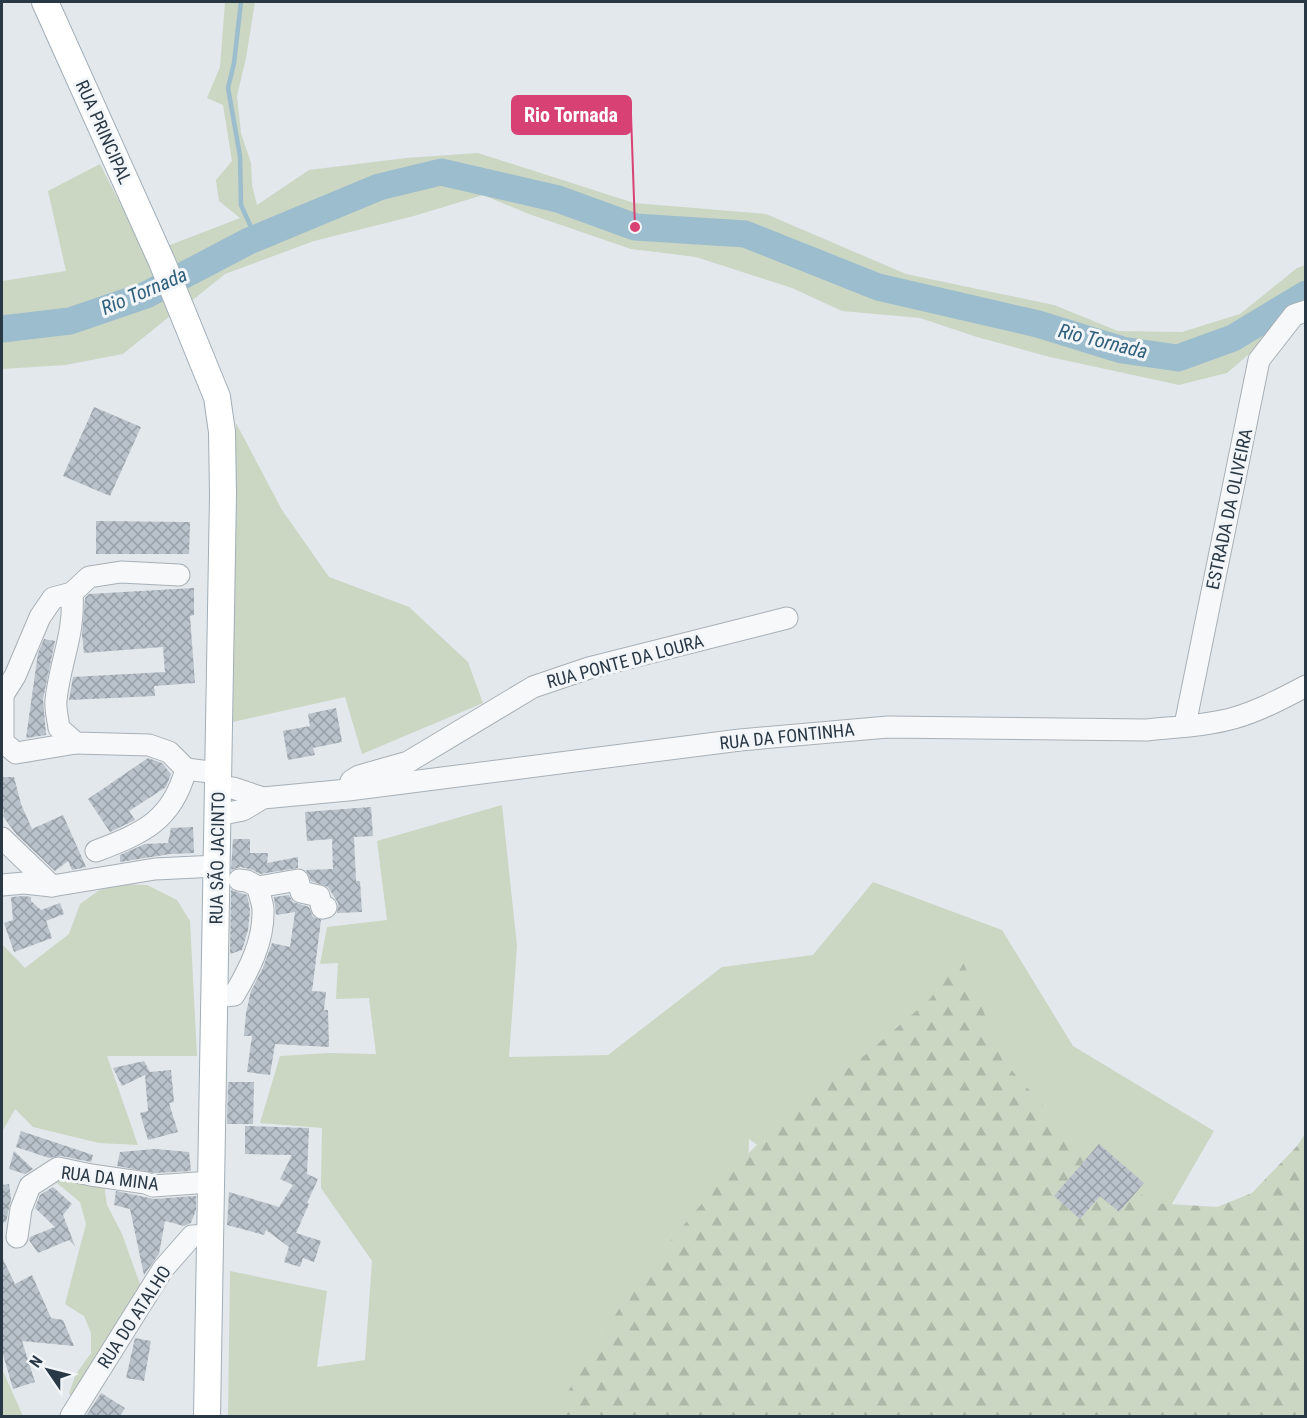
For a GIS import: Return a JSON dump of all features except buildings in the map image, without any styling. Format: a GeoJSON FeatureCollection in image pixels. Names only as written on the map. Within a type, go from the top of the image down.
{"type":"FeatureCollection","features":[{"type":"Feature","properties":{"kind":"main road","name":"RUA PRINCIPAL"},"geometry":{"type":"LineString","coordinates":[[45,2],[181,306]]}},
{"type":"Feature","properties":{"kind":"main road","name":"RUA SÃO JACINTO"},"geometry":{"type":"LineString","coordinates":[[181,306],[217,397],[222,432],[218,815],[207,1416]]}},
{"type":"Feature","properties":{"kind":"street","name":"ESTRADA DA OLIVEIRA"},"geometry":{"type":"LineString","coordinates":[[1185,725],[1259,360],[1294,315],[1305,311]]}},
{"type":"Feature","properties":{"kind":"street"},"geometry":{"type":"LineString","coordinates":[[96,851],[130,838],[148,828],[162,816],[181,790],[186,769],[169,752],[149,745],[76,743],[16,753],[3,742],[3,695],[15,676],[39,617],[53,598],[72,593],[89,577],[121,572],[178,575]]}},
{"type":"Feature","properties":{"kind":"street"},"geometry":{"type":"LineString","coordinates":[[72,593],[74,614],[56,702],[59,728],[76,743]]}},
{"type":"Feature","properties":{"kind":"street","name":"RUA PONTE DA LOURA"},"geometry":{"type":"LineString","coordinates":[[348,790],[351,781],[359,776],[408,762],[533,687],[589,669],[787,618]]}},
{"type":"Feature","properties":{"kind":"street","name":"RUA DA FONTINHA"},"geometry":{"type":"LineString","coordinates":[[186,769],[263,798],[348,790],[740,740],[852,729],[888,727],[1147,730],[1232,719],[1256,711],[1305,686]]}},
{"type":"Feature","properties":{"kind":"street","name":"RUA DA FONTINHA"},"geometry":{"type":"LineString","coordinates":[[218,815],[243,810],[263,798]]}},
{"type":"Feature","properties":{"kind":"street"},"geometry":{"type":"LineString","coordinates":[[2,838],[52,886]]}},
{"type":"Feature","properties":{"kind":"street"},"geometry":{"type":"LineString","coordinates":[[2,885],[24,883],[52,886],[155,869],[217,866]]}},
{"type":"Feature","properties":{"kind":"street"},"geometry":{"type":"LineString","coordinates":[[214,997],[234,995],[248,971],[261,937],[263,909],[248,884],[298,880],[301,892],[319,896],[322,908],[326,908]]}},
{"type":"Feature","properties":{"kind":"street","name":"RUA DA MINA"},"geometry":{"type":"LineString","coordinates":[[17,1237],[21,1209],[30,1186],[58,1168],[153,1186],[211,1182]]}},
{"type":"Feature","properties":{"kind":"street","name":"RUA DO ATALHO"},"geometry":{"type":"LineString","coordinates":[[71,1416],[163,1269],[192,1236],[210,1235]]}},
{"type":"Feature","properties":{"kind":"green space"},"geometry":{"type":"Polygon","coordinates":[[[225,2],[255,2],[237,96],[241,133],[251,163],[252,185],[257,205],[309,170],[406,158],[478,153],[634,203],[766,214],[906,274],[1054,305],[1118,331],[1182,332],[1240,314],[1297,268],[1305,265],[1305,311],[1263,342],[1227,373],[1179,385],[1050,357],[977,337],[920,318],[842,311],[792,288],[696,257],[631,249],[529,214],[483,195],[414,216],[314,241],[225,274],[189,303],[165,247],[240,218],[219,201],[216,180],[232,161],[223,105],[207,98],[220,67],[225,2]]]}},
{"type":"Feature","properties":{"kind":"green space"},"geometry":{"type":"Polygon","coordinates":[[[100,164],[175,312],[123,354],[65,365],[2,369],[2,281],[66,271],[48,191],[100,164]]]}},
{"type":"Feature","properties":{"kind":"green space"},"geometry":{"type":"Polygon","coordinates":[[[236,423],[282,510],[329,577],[409,607],[468,662],[483,703],[362,754],[345,697],[233,722],[236,423]]]}},
{"type":"Feature","properties":{"kind":"green space"},"geometry":{"type":"Polygon","coordinates":[[[502,805],[517,946],[509,1057],[608,1055],[722,967],[813,955],[873,882],[1002,930],[1073,1046],[1214,1131],[1136,1266],[1062,1362],[749,1139],[745,1265],[567,1416],[228,1416],[230,1271],[327,1291],[317,1367],[365,1360],[372,1261],[321,1188],[322,1128],[260,1123],[280,1056],[329,1053],[376,1054],[369,998],[336,999],[338,963],[320,964],[327,927],[387,920],[377,841],[502,805]]]}},
{"type":"Feature","properties":{"kind":"green space"},"geometry":{"type":"Polygon","coordinates":[[[118,884],[147,885],[177,900],[190,921],[197,1056],[107,1056],[138,1145],[99,1143],[33,1127],[15,1109],[2,1132],[2,944],[25,968],[69,934],[80,904],[98,891],[118,884]]]}},
{"type":"Feature","properties":{"kind":"green space"},"geometry":{"type":"Polygon","coordinates":[[[961,957],[1005,1063],[1093,1161],[1154,1203],[1217,1207],[1252,1193],[1297,1146],[1305,1134],[1305,1416],[553,1416],[635,1283],[715,1188],[785,1116],[858,1061],[929,1000],[961,957]]]}},
{"type":"Feature","properties":{"kind":"green space"},"geometry":{"type":"Polygon","coordinates":[[[47,1175],[103,1177],[107,1205],[122,1234],[145,1298],[77,1407],[69,1393],[76,1374],[91,1353],[91,1333],[84,1316],[65,1304],[86,1224],[80,1202],[47,1175]]]}},
{"type":"Feature","properties":{"kind":"green space"},"geometry":{"type":"Polygon","coordinates":[[[2,1369],[23,1416],[2,1416],[2,1369]]]}},
{"type":"Feature","properties":{"kind":"waterway"},"geometry":{"type":"LineString","coordinates":[[241,2],[234,63],[228,88],[240,156],[241,205],[256,238]]}},
{"type":"Feature","properties":{"kind":"waterway","name":"Rio Tornada"},"geometry":{"type":"LineString","coordinates":[[2,329],[70,321],[146,295],[249,241],[379,187],[441,172],[558,199],[635,227],[745,234],[878,287],[1038,324],[1122,350],[1178,358],[1233,338],[1306,294]]}},
{"type":"Feature","properties":{"kind":"place","name":"Rio Tornada"},"geometry":{"type":"Point","coordinates":[635,227]}}]}
